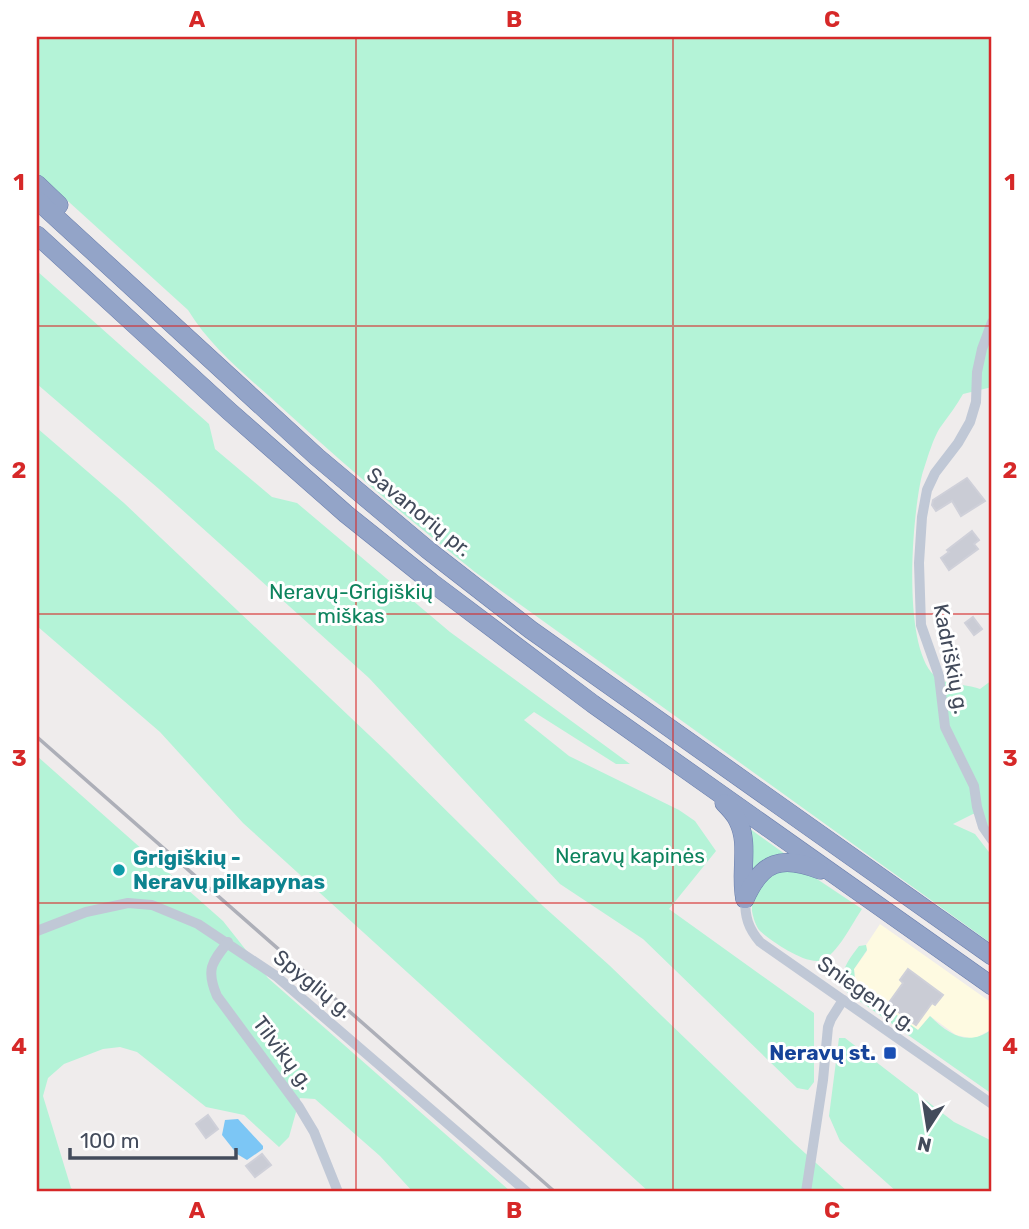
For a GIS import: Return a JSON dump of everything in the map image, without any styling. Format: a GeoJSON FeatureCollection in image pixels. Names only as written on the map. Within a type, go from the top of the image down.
{"type":"FeatureCollection","features":[{"type":"Feature","properties":{"kind":"highway"},"geometry":{"type":"LineString","coordinates":[[37,184],[317,457]]}},
{"type":"Feature","properties":{"kind":"highway","name":"Savanorių pr."},"geometry":{"type":"LineString","coordinates":[[37,201],[317,457],[428,550],[531,630],[992,956]]}},
{"type":"Feature","properties":{"kind":"highway"},"geometry":{"type":"LineString","coordinates":[[37,235],[229,411],[346,514],[431,582],[593,704],[992,986]]}},
{"type":"Feature","properties":{"kind":"highway"},"geometry":{"type":"LineString","coordinates":[[712,787],[738,821],[743,836],[742,888],[745,899]]}},
{"type":"Feature","properties":{"kind":"highway"},"geometry":{"type":"LineString","coordinates":[[745,899],[760,872],[779,862],[790,861],[816,868],[845,881]]}},
{"type":"Feature","properties":{"kind":"street","name":"Kadriškių g."},"geometry":{"type":"LineString","coordinates":[[992,322],[982,349],[977,372],[976,402],[970,422],[935,473],[927,490],[919,563],[921,625],[939,676],[945,727],[974,786],[976,807],[983,827],[992,840]]}},
{"type":"Feature","properties":{"kind":"street","name":"Sniegenų g."},"geometry":{"type":"LineString","coordinates":[[745,899],[745,916],[751,931],[760,942],[992,1104]]}},
{"type":"Feature","properties":{"kind":"street","name":"Spyglių g."},"geometry":{"type":"LineString","coordinates":[[37,931],[86,912],[128,903],[152,905],[178,914],[228,942],[306,1000],[527,1192]]}},
{"type":"Feature","properties":{"kind":"street","name":"Tilvikų g."},"geometry":{"type":"LineString","coordinates":[[228,942],[211,966],[210,978],[217,996],[299,1107],[314,1132],[338,1192]]}},
{"type":"Feature","properties":{"kind":"street"},"geometry":{"type":"LineString","coordinates":[[806,1192],[828,1027],[843,1000]]}},
{"type":"Feature","properties":{"kind":"shaded area"},"geometry":{"type":"Polygon","coordinates":[[[880,924],[992,1003],[992,1029],[974,1039],[956,1035],[930,1016],[918,1030],[868,995],[855,980],[854,969],[867,951],[866,945],[880,924]]]}},
{"type":"Feature","properties":{"kind":"green space"},"geometry":{"type":"Polygon","coordinates":[[[37,37],[992,37],[992,387],[963,394],[933,442],[918,494],[912,579],[917,637],[924,659],[934,675],[950,683],[980,689],[992,680],[992,833],[981,814],[973,814],[953,824],[975,834],[992,856],[992,944],[475,572],[352,470],[230,361],[207,337],[188,310],[37,173],[37,37]]]}},
{"type":"Feature","properties":{"kind":"green space"},"geometry":{"type":"Polygon","coordinates":[[[37,271],[209,424],[215,449],[272,497],[297,503],[450,632],[630,764],[616,764],[534,712],[524,720],[569,756],[679,810],[695,821],[716,851],[669,909],[814,1013],[814,1082],[808,1090],[797,1088],[643,939],[560,884],[369,678],[159,489],[37,384],[37,271]]]}},
{"type":"Feature","properties":{"kind":"green space"},"geometry":{"type":"Polygon","coordinates":[[[37,428],[124,503],[388,753],[543,906],[609,965],[848,1192],[649,1192],[243,823],[160,732],[37,626],[37,428]]]}},
{"type":"Feature","properties":{"kind":"green space"},"geometry":{"type":"Polygon","coordinates":[[[37,756],[223,921],[268,978],[511,1192],[413,1192],[380,1156],[315,1099],[300,1098],[289,1137],[279,1147],[244,1115],[206,1107],[137,1052],[120,1047],[103,1049],[64,1064],[48,1078],[43,1096],[71,1188],[76,1192],[37,1192],[37,756]]]}},
{"type":"Feature","properties":{"kind":"green space"},"geometry":{"type":"Polygon","coordinates":[[[746,826],[785,854],[747,879],[746,826]]]}},
{"type":"Feature","properties":{"kind":"green space"},"geometry":{"type":"Polygon","coordinates":[[[773,868],[805,871],[862,909],[828,957],[815,961],[799,956],[780,946],[759,929],[752,911],[753,899],[773,868]]]}},
{"type":"Feature","properties":{"kind":"green space"},"geometry":{"type":"Polygon","coordinates":[[[866,945],[867,950],[854,969],[855,980],[868,995],[918,1030],[930,1016],[944,1029],[967,1038],[992,1029],[992,1094],[844,990],[842,978],[846,967],[859,946],[866,945]]]}},
{"type":"Feature","properties":{"kind":"green space"},"geometry":{"type":"Polygon","coordinates":[[[839,1038],[845,1038],[954,1122],[992,1141],[992,1192],[897,1192],[840,1141],[829,1116],[839,1038]]]}},
{"type":"Feature","properties":{"kind":"water"},"geometry":{"type":"Polygon","coordinates":[[[238,1119],[263,1146],[263,1149],[247,1160],[237,1154],[222,1135],[225,1120],[238,1119]]]}},
{"type":"Feature","properties":{"kind":"building"},"geometry":{"type":"Polygon","coordinates":[[[967,478],[985,501],[961,516],[952,501],[936,511],[932,505],[933,500],[967,478]]]}},
{"type":"Feature","properties":{"kind":"building"},"geometry":{"type":"Polygon","coordinates":[[[972,531],[979,540],[974,544],[978,549],[949,570],[941,558],[972,531]]]}},
{"type":"Feature","properties":{"kind":"building"},"geometry":{"type":"Polygon","coordinates":[[[973,617],[982,629],[974,635],[965,623],[973,617]]]}},
{"type":"Feature","properties":{"kind":"building"},"geometry":{"type":"Polygon","coordinates":[[[908,969],[943,995],[935,1005],[932,1003],[916,1025],[888,1004],[903,983],[900,980],[908,969]]]}},
{"type":"Feature","properties":{"kind":"building"},"geometry":{"type":"Polygon","coordinates":[[[208,1115],[218,1129],[206,1138],[196,1124],[208,1115]]]}},
{"type":"Feature","properties":{"kind":"building"},"geometry":{"type":"Polygon","coordinates":[[[262,1154],[271,1165],[255,1177],[246,1166],[262,1154]]]}},
{"type":"Feature","properties":{"kind":"railway"},"geometry":{"type":"LineString","coordinates":[[37,737],[555,1192]]}},
{"type":"Feature","properties":{"kind":"place","name":"Grigiškių - Neravų pilkapynas"},"geometry":{"type":"Point","coordinates":[119,870]}},
{"type":"Feature","properties":{"kind":"place","name":"Neravų st."},"geometry":{"type":"Point","coordinates":[890,1053]}},
{"type":"Feature","properties":{"kind":"park label","name":"Neravų-Grigiškių miškas"},"geometry":{"type":"Point","coordinates":[351,604]}},
{"type":"Feature","properties":{"kind":"park label","name":"Neravų kapinės"},"geometry":{"type":"Point","coordinates":[630,856]}}]}
